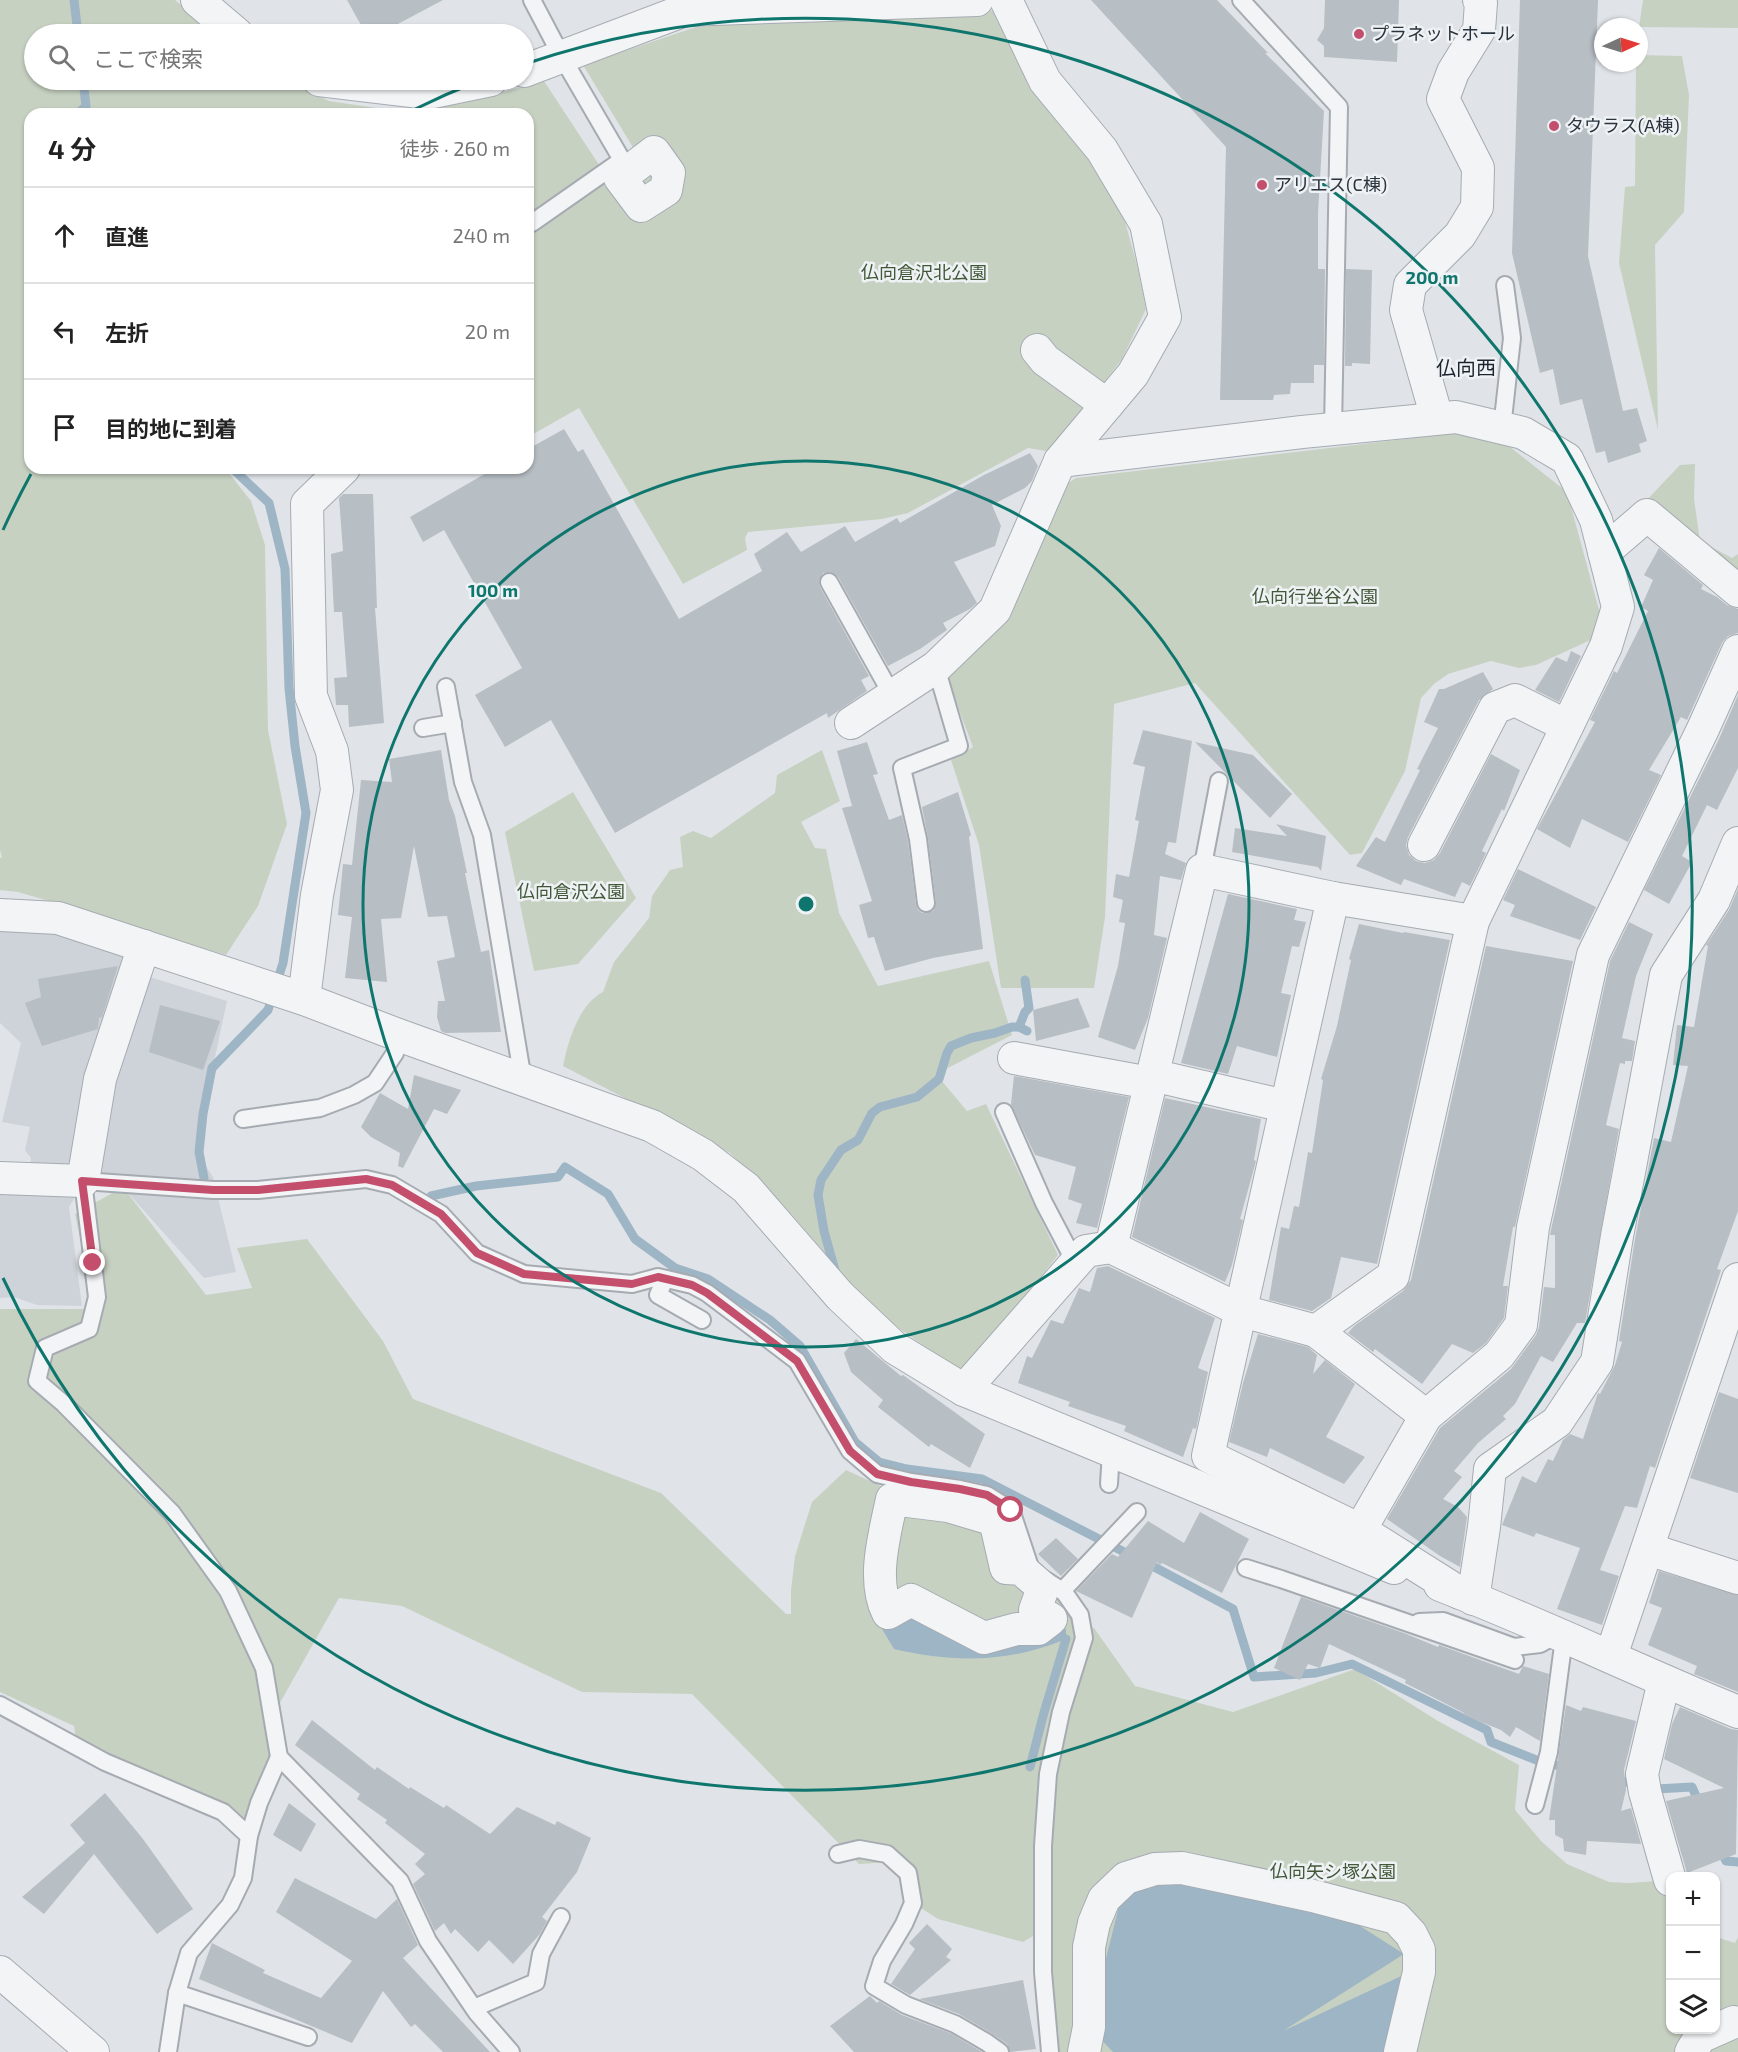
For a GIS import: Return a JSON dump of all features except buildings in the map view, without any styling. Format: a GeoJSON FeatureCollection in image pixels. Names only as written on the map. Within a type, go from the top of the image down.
{"type":"FeatureCollection","features":[{"type":"Feature","properties":{"kind":"street"},"geometry":{"type":"LineString","coordinates":[[196,0],[225,24]]}},
{"type":"Feature","properties":{"kind":"street"},"geometry":{"type":"LineString","coordinates":[[534,67],[685,10],[977,0]]}},
{"type":"Feature","properties":{"kind":"street"},"geometry":{"type":"LineString","coordinates":[[851,723],[936,667],[995,610],[1060,461],[1133,374],[1165,317],[1146,224],[1102,150],[1045,81],[1006,0]]}},
{"type":"Feature","properties":{"kind":"street"},"geometry":{"type":"LineString","coordinates":[[1437,418],[1406,310],[1410,285],[1460,235],[1477,207],[1478,168],[1443,99],[1453,72],[1479,30],[1481,3],[1479,0]]}},
{"type":"Feature","properties":{"kind":"street"},"geometry":{"type":"LineString","coordinates":[[404,90],[429,93],[443,90]]}},
{"type":"Feature","properties":{"kind":"street"},"geometry":{"type":"LineString","coordinates":[[1038,350],[1045,360],[1107,405]]}},
{"type":"Feature","properties":{"kind":"street"},"geometry":{"type":"LineString","coordinates":[[1060,461],[1456,417],[1523,433],[1567,459],[1596,520],[1618,607],[1606,646],[1473,921],[1393,1276],[1316,1331]]}},
{"type":"Feature","properties":{"kind":"street"},"geometry":{"type":"LineString","coordinates":[[304,999],[317,895],[337,790],[341,747],[311,696],[307,504],[338,474]]}},
{"type":"Feature","properties":{"kind":"street"},"geometry":{"type":"LineString","coordinates":[[1604,552],[1647,515],[1738,591]]}},
{"type":"Feature","properties":{"kind":"street"},"geometry":{"type":"LineString","coordinates":[[1360,1530],[1426,1416],[1499,1355],[1521,1325],[1533,1227],[1593,955],[1703,729],[1738,651]]}},
{"type":"Feature","properties":{"kind":"street"},"geometry":{"type":"LineString","coordinates":[[1424,845],[1495,708],[1515,700],[1567,726]]}},
{"type":"Feature","properties":{"kind":"street"},"geometry":{"type":"LineString","coordinates":[[1467,1596],[1484,1527],[1490,1469],[1557,1422],[1597,1362],[1617,1236],[1666,975],[1714,900],[1738,843]]}},
{"type":"Feature","properties":{"kind":"street"},"geometry":{"type":"LineString","coordinates":[[1111,1247],[1202,870],[1333,898],[1473,921]]}},
{"type":"Feature","properties":{"kind":"street"},"geometry":{"type":"LineString","coordinates":[[1333,898],[1208,1456],[1360,1530],[1467,1596]]}},
{"type":"Feature","properties":{"kind":"street"},"geometry":{"type":"LineString","coordinates":[[0,915],[58,918],[304,999],[652,1126],[703,1155],[746,1188],[840,1296],[896,1348],[964,1390],[1352,1551],[1467,1596],[1738,1712]]}},
{"type":"Feature","properties":{"kind":"street"},"geometry":{"type":"LineString","coordinates":[[0,1178],[82,1181],[99,1079],[144,946]]}},
{"type":"Feature","properties":{"kind":"street"},"geometry":{"type":"LineString","coordinates":[[1014,1058],[1151,1079],[1285,1106]]}},
{"type":"Feature","properties":{"kind":"street"},"geometry":{"type":"LineString","coordinates":[[964,1390],[1086,1251],[1111,1247],[1242,1311],[1316,1331],[1426,1416]]}},
{"type":"Feature","properties":{"kind":"street"},"geometry":{"type":"LineString","coordinates":[[1611,1656],[1648,1548],[1730,1331],[1738,1279]]}},
{"type":"Feature","properties":{"kind":"street"},"geometry":{"type":"LineString","coordinates":[[892,1499],[948,1506],[995,1520],[1006,1568],[1021,1569],[1043,1588],[1035,1610],[1051,1619],[1038,1629],[1017,1629],[984,1638],[911,1600],[888,1612],[882,1602],[880,1560],[892,1499]]}},
{"type":"Feature","properties":{"kind":"street"},"geometry":{"type":"LineString","coordinates":[[1648,1548],[1738,1578]]}},
{"type":"Feature","properties":{"kind":"street"},"geometry":{"type":"LineString","coordinates":[[1664,1681],[1644,1783],[1668,1872]]}},
{"type":"Feature","properties":{"kind":"street"},"geometry":{"type":"LineString","coordinates":[[1097,2050],[1089,2027],[1089,1947],[1094,1923],[1104,1899],[1126,1878],[1155,1869],[1182,1868],[1312,1896],[1396,1918],[1411,1934],[1419,1950],[1419,1972],[1400,2052]]}},
{"type":"Feature","properties":{"kind":"street"},"geometry":{"type":"LineString","coordinates":[[1097,2050],[1102,1969],[1109,1927],[1122,1902],[1143,1888],[1169,1885],[1380,1932],[1396,1942],[1404,1954],[1408,1971],[1387,2052]]}},
{"type":"Feature","properties":{"kind":"street"},"geometry":{"type":"LineString","coordinates":[[0,1972],[93,2052]]}},
{"type":"Feature","properties":{"kind":"street"},"geometry":{"type":"LineString","coordinates":[[1691,2052],[1700,2037],[1734,2022]]}},
{"type":"Feature","properties":{"kind":"lane"},"geometry":{"type":"LineString","coordinates":[[532,0],[622,160],[534,223]]}},
{"type":"Feature","properties":{"kind":"lane"},"geometry":{"type":"LineString","coordinates":[[1241,0],[1339,107],[1333,429]]}},
{"type":"Feature","properties":{"kind":"lane"},"geometry":{"type":"LineString","coordinates":[[1502,428],[1512,338],[1505,285]]}},
{"type":"Feature","properties":{"kind":"lane"},"geometry":{"type":"LineString","coordinates":[[829,582],[892,695]]}},
{"type":"Feature","properties":{"kind":"lane"},"geometry":{"type":"LineString","coordinates":[[926,903],[918,839],[902,768],[959,747],[936,667]]}},
{"type":"Feature","properties":{"kind":"lane"},"geometry":{"type":"LineString","coordinates":[[446,687],[463,782],[482,835],[523,1080]]}},
{"type":"Feature","properties":{"kind":"lane"},"geometry":{"type":"LineString","coordinates":[[423,728],[453,723]]}},
{"type":"Feature","properties":{"kind":"lane"},"geometry":{"type":"LineString","coordinates":[[1202,870],[1219,781]]}},
{"type":"Feature","properties":{"kind":"lane"},"geometry":{"type":"LineString","coordinates":[[243,1119],[320,1108],[354,1095],[375,1083],[395,1053],[401,1036]]}},
{"type":"Feature","properties":{"kind":"lane"},"geometry":{"type":"LineString","coordinates":[[1004,1112],[1044,1203],[1075,1262]]}},
{"type":"Feature","properties":{"kind":"lane"},"geometry":{"type":"LineString","coordinates":[[168,2052],[177,1993],[189,1953],[230,1905],[243,1878],[249,1836],[259,1803],[279,1757],[264,1668],[228,1591],[172,1513],[64,1404],[37,1381],[45,1348],[89,1329],[97,1297],[82,1181],[213,1190],[258,1190],[366,1179],[392,1185],[441,1214],[477,1253],[524,1274],[632,1284],[658,1277],[692,1285],[707,1293],[797,1361],[850,1451],[877,1474],[987,1495],[1011,1510],[1030,1567],[1062,1591],[1080,1615],[1084,1638],[1061,1712],[1048,1774],[1043,1846],[1043,1972],[1050,2052]]}},
{"type":"Feature","properties":{"kind":"lane"},"geometry":{"type":"LineString","coordinates":[[665,1279],[658,1295],[702,1320]]}},
{"type":"Feature","properties":{"kind":"lane"},"geometry":{"type":"LineString","coordinates":[[1109,1484],[1111,1451]]}},
{"type":"Feature","properties":{"kind":"lane"},"geometry":{"type":"LineString","coordinates":[[1062,1591],[1137,1512]]}},
{"type":"Feature","properties":{"kind":"lane"},"geometry":{"type":"LineString","coordinates":[[1246,1568],[1515,1660]]}},
{"type":"Feature","properties":{"kind":"lane"},"geometry":{"type":"LineString","coordinates":[[1407,1622],[1443,1621],[1514,1647],[1540,1644],[1563,1636],[1563,1653],[1549,1752],[1535,1805]]}},
{"type":"Feature","properties":{"kind":"lane"},"geometry":{"type":"LineString","coordinates":[[0,1705],[105,1762],[223,1812],[249,1836]]}},
{"type":"Feature","properties":{"kind":"lane"},"geometry":{"type":"LineString","coordinates":[[279,1757],[400,1881],[428,1941],[474,2008],[511,2052]]}},
{"type":"Feature","properties":{"kind":"lane"},"geometry":{"type":"LineString","coordinates":[[838,1854],[859,1850],[887,1854],[908,1873],[913,1903],[904,1924],[882,1961],[874,1986],[906,2005],[955,2024],[1000,2052]]}},
{"type":"Feature","properties":{"kind":"lane"},"geometry":{"type":"LineString","coordinates":[[474,2008],[536,1982],[541,1954],[561,1917]]}},
{"type":"Feature","properties":{"kind":"lane"},"geometry":{"type":"LineString","coordinates":[[177,1993],[308,2037]]}},
{"type":"Feature","properties":{"kind":"shaded area"},"geometry":{"type":"Polygon","coordinates":[[[0,923],[44,929],[126,955],[150,977],[227,1001],[195,1150],[213,1177],[236,1272],[204,1278],[113,1176],[77,1194],[69,1207],[82,1306],[37,1305],[14,1297],[0,1298],[0,1186],[30,1171],[31,1158],[25,1150],[30,1127],[2,1122],[21,1043],[0,1023],[0,923]]]}},
{"type":"Feature","properties":{"kind":"green space"},"geometry":{"type":"Polygon","coordinates":[[[0,0],[175,0],[205,24],[24,24],[24,90],[306,90],[329,101],[376,108],[24,108],[24,474],[230,474],[251,501],[265,545],[268,730],[287,824],[258,906],[226,955],[18,892],[0,890],[0,858],[2,857],[0,850],[0,0]]]}},
{"type":"Feature","properties":{"kind":"green space"},"geometry":{"type":"Polygon","coordinates":[[[1643,0],[1738,0],[1738,28],[1648,27],[1648,18],[1640,18],[1643,0]]]}},
{"type":"Feature","properties":{"kind":"green space","name":"仏向倉沢北公園"},"geometry":{"type":"Polygon","coordinates":[[[963,9],[1000,11],[1117,193],[1137,265],[1146,309],[1122,359],[1064,433],[1052,452],[1028,448],[908,513],[882,519],[748,532],[745,538],[747,550],[683,584],[579,408],[534,434],[534,108],[427,108],[462,103],[510,90],[534,90],[534,84],[544,81],[609,180],[637,154],[583,65],[696,27],[963,9]]]}},
{"type":"Feature","properties":{"kind":"green space"},"geometry":{"type":"Polygon","coordinates":[[[1648,55],[1682,56],[1689,95],[1684,212],[1655,245],[1658,430],[1619,263],[1625,187],[1635,186],[1636,72],[1648,72],[1648,55]]]}},
{"type":"Feature","properties":{"kind":"green space","name":"仏向行坐谷公園"},"geometry":{"type":"Polygon","coordinates":[[[1456,433],[1505,443],[1567,492],[1602,621],[1595,638],[1536,665],[1519,668],[1491,661],[1448,674],[1434,684],[1421,698],[1405,771],[1362,853],[1350,855],[1195,683],[1114,704],[1105,917],[1094,988],[1001,988],[979,845],[951,760],[973,747],[947,678],[1000,626],[1048,496],[1076,478],[1456,433]]]}},
{"type":"Feature","properties":{"kind":"green space"},"geometry":{"type":"Polygon","coordinates":[[[1695,464],[1694,499],[1700,541],[1732,558],[1738,554],[1738,578],[1643,504],[1680,465],[1695,464]]]}},
{"type":"Feature","properties":{"kind":"green space"},"geometry":{"type":"Polygon","coordinates":[[[822,750],[840,801],[801,822],[815,848],[826,849],[839,913],[878,986],[989,961],[1012,1035],[936,1074],[967,1111],[986,1104],[1058,1255],[964,1374],[877,1313],[787,1209],[730,1153],[563,1066],[568,1046],[581,1014],[587,1005],[603,992],[614,962],[649,918],[652,896],[670,870],[683,867],[680,837],[693,831],[711,838],[775,793],[777,775],[822,750]]]}},
{"type":"Feature","properties":{"kind":"green space","name":"仏向倉沢公園"},"geometry":{"type":"Polygon","coordinates":[[[573,792],[636,898],[578,964],[534,971],[505,832],[573,792]]]}},
{"type":"Feature","properties":{"kind":"green space","name":"仏向矢シ塚公園"},"geometry":{"type":"Polygon","coordinates":[[[123,1187],[206,1295],[252,1288],[237,1248],[307,1239],[383,1341],[413,1399],[661,1493],[786,1614],[791,1614],[795,1556],[812,1502],[846,1470],[893,1492],[945,1497],[1043,1588],[1073,1610],[1074,1624],[1094,1628],[1135,1686],[1233,1712],[1355,1669],[1438,1721],[1519,1765],[1515,1810],[1542,1842],[1567,1864],[1609,1882],[1666,1880],[1666,2034],[1720,2034],[1720,1938],[1735,1943],[1738,1937],[1738,2052],[1057,2052],[1059,2036],[1050,1974],[1050,1926],[1023,1942],[938,1919],[913,1903],[891,1862],[859,1864],[692,1694],[582,1692],[402,1606],[339,1598],[277,1708],[278,1739],[258,1831],[79,1758],[74,1726],[0,1692],[0,1309],[95,1309],[75,1214],[123,1187]]]}},
{"type":"Feature","properties":{"kind":"water"},"geometry":{"type":"Polygon","coordinates":[[[888,1613],[959,1626],[1066,1629],[1066,1639],[1023,1653],[1002,1656],[960,1658],[917,1654],[894,1649],[882,1629],[888,1613]]]}},
{"type":"Feature","properties":{"kind":"water"},"geometry":{"type":"Polygon","coordinates":[[[1126,1878],[1313,1896],[1404,1954],[1283,2031],[1412,1971],[1389,2052],[1113,2052],[1089,2027],[1126,1878]]]}},
{"type":"Feature","properties":{"kind":"waterway"},"geometry":{"type":"LineString","coordinates":[[74,0],[77,24]]}},
{"type":"Feature","properties":{"kind":"waterway"},"geometry":{"type":"LineString","coordinates":[[84,90],[86,106],[84,108]]}},
{"type":"Feature","properties":{"kind":"waterway"},"geometry":{"type":"LineString","coordinates":[[204,1178],[199,1152],[203,1114],[212,1068],[268,1010],[283,963],[306,813],[295,746],[289,688],[285,569],[269,503],[238,474]]}},
{"type":"Feature","properties":{"kind":"waterway"},"geometry":{"type":"LineString","coordinates":[[1019,1027],[1029,1008],[1025,980]]}},
{"type":"Feature","properties":{"kind":"waterway"},"geometry":{"type":"LineString","coordinates":[[836,1274],[824,1231],[818,1195],[821,1180],[841,1150],[858,1140],[872,1113],[880,1107],[917,1097],[939,1079],[951,1046],[1012,1027],[1019,1027],[1027,1031]]}},
{"type":"Feature","properties":{"kind":"waterway"},"geometry":{"type":"LineString","coordinates":[[431,1196],[476,1186],[558,1177],[565,1167],[608,1194],[635,1239],[675,1268],[708,1279],[770,1320],[800,1346],[855,1442],[879,1462],[907,1469],[982,1479],[1132,1556]]}},
{"type":"Feature","properties":{"kind":"waterway"},"geometry":{"type":"LineString","coordinates":[[1145,1562],[1233,1609],[1254,1677],[1316,1673],[1352,1664],[1487,1730],[1491,1742],[1539,1761],[1568,1768]]}},
{"type":"Feature","properties":{"kind":"waterway"},"geometry":{"type":"LineString","coordinates":[[1030,1767],[1066,1639]]}},
{"type":"Feature","properties":{"kind":"waterway"},"geometry":{"type":"LineString","coordinates":[[1613,1779],[1656,1789],[1692,1787],[1700,1805]]}},
{"type":"Feature","properties":{"kind":"waterway"},"geometry":{"type":"LineString","coordinates":[[1720,1848],[1726,1861],[1738,1862]]}},
{"type":"Feature","properties":{"kind":"place","name":"プラネットホール"},"geometry":{"type":"Point","coordinates":[1359,34]}},
{"type":"Feature","properties":{"kind":"place","name":"タウラス(A棟)"},"geometry":{"type":"Point","coordinates":[1554,126]}},
{"type":"Feature","properties":{"kind":"place","name":"アリエス(C棟)"},"geometry":{"type":"Point","coordinates":[1262,185]}},
{"type":"Feature","properties":{"kind":"district","name":"仏向西"},"geometry":{"type":"Point","coordinates":[1466,368]}},
{"type":"Feature","properties":{"kind":"route"},"geometry":{"type":"LineString","coordinates":[[93,1263],[82,1181],[213,1190],[290,1188],[366,1179],[392,1185],[441,1214],[477,1253],[524,1274],[632,1284],[658,1277],[692,1285],[707,1293],[797,1361],[850,1451],[877,1474],[987,1495],[1011,1510]]}}]}
